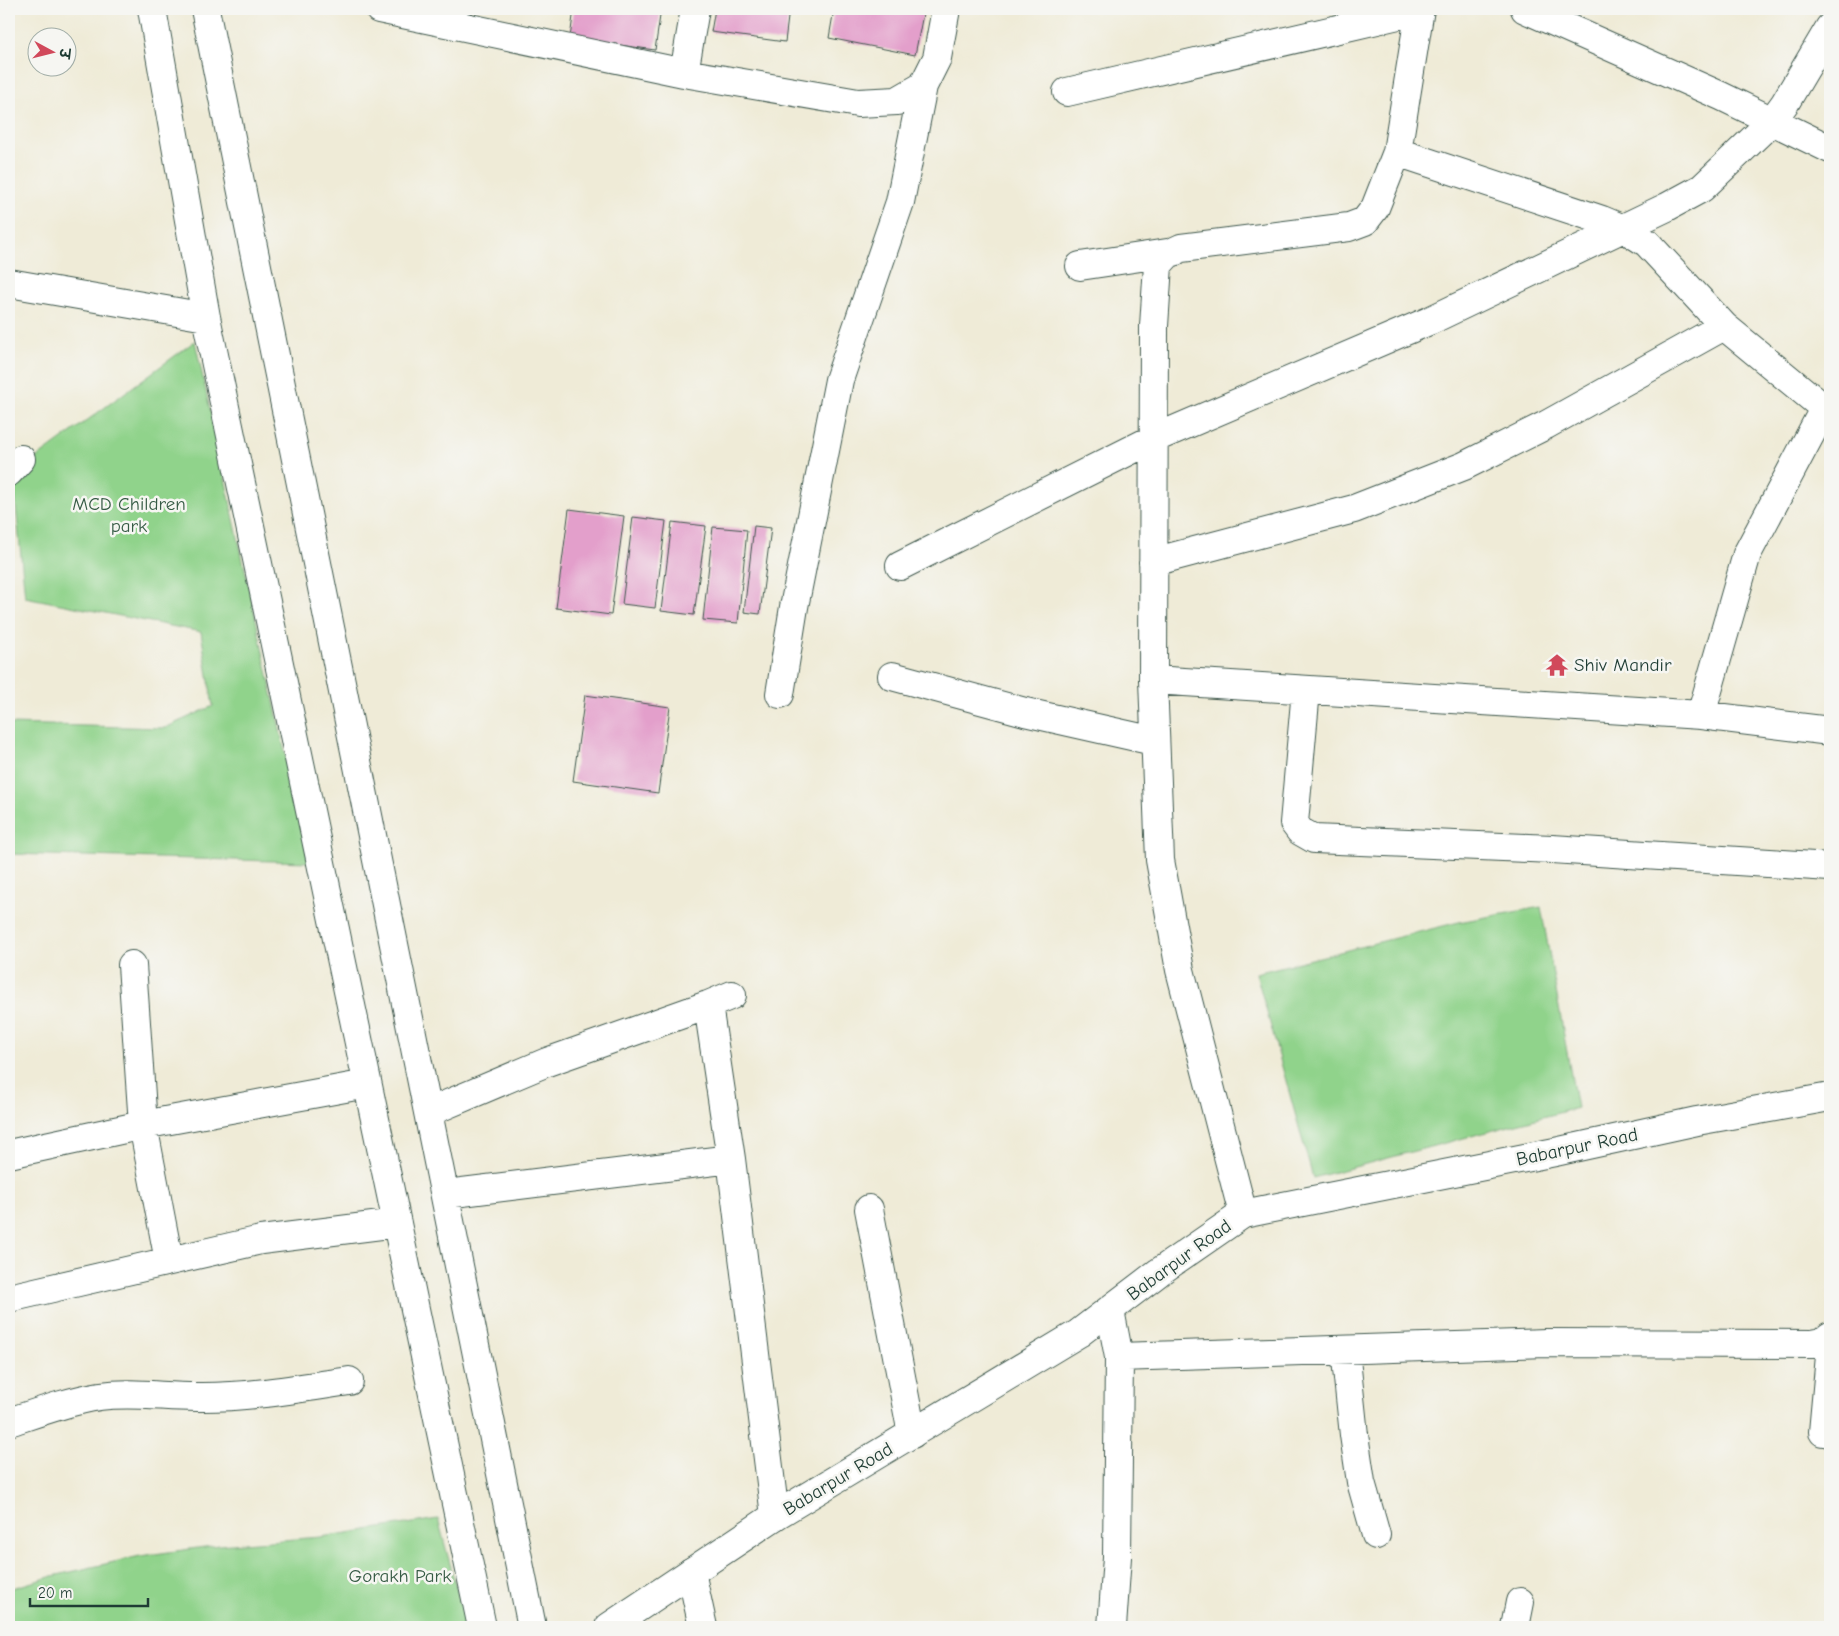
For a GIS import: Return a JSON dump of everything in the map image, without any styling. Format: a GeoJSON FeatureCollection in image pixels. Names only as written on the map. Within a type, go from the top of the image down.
{"type":"FeatureCollection","features":[{"type":"Feature","properties":{"kind":"street"},"geometry":{"type":"LineString","coordinates":[[152,9],[206,316],[482,1627]]}},
{"type":"Feature","properties":{"kind":"street"},"geometry":{"type":"LineString","coordinates":[[205,9],[532,1627]]}},
{"type":"Feature","properties":{"kind":"street"},"geometry":{"type":"LineString","coordinates":[[379,9],[486,19],[684,73],[858,103],[898,101],[923,86]]}},
{"type":"Feature","properties":{"kind":"street"},"geometry":{"type":"LineString","coordinates":[[684,73],[696,9]]}},
{"type":"Feature","properties":{"kind":"street"},"geometry":{"type":"LineString","coordinates":[[780,694],[794,607],[839,380],[900,202],[923,86],[937,58],[946,9]]}},
{"type":"Feature","properties":{"kind":"street"},"geometry":{"type":"LineString","coordinates":[[1067,92],[1420,9],[1397,152],[1375,208],[1365,221],[1357,225],[1181,248],[1168,254],[1158,265],[1154,326],[1152,562],[1154,741],[1160,860],[1180,970],[1243,1214]]}},
{"type":"Feature","properties":{"kind":"street"},"geometry":{"type":"LineString","coordinates":[[1526,9],[1772,120],[1830,149]]}},
{"type":"Feature","properties":{"kind":"street"},"geometry":{"type":"LineString","coordinates":[[900,566],[1153,439],[1429,321],[1667,207],[1702,188],[1772,120],[1827,40]]}},
{"type":"Feature","properties":{"kind":"street"},"geometry":{"type":"LineString","coordinates":[[1397,152],[1602,220],[1621,228],[1647,243],[1724,326],[1827,411],[1747,554],[1701,715]]}},
{"type":"Feature","properties":{"kind":"street"},"geometry":{"type":"LineString","coordinates":[[1080,266],[1174,252]]}},
{"type":"Feature","properties":{"kind":"street"},"geometry":{"type":"LineString","coordinates":[[9,283],[206,316]]}},
{"type":"Feature","properties":{"kind":"street"},"geometry":{"type":"LineString","coordinates":[[1152,562],[1354,509],[1464,466],[1546,425],[1724,326]]}},
{"type":"Feature","properties":{"kind":"street"},"geometry":{"type":"LineString","coordinates":[[892,676],[1025,712],[1154,741]]}},
{"type":"Feature","properties":{"kind":"street"},"geometry":{"type":"LineString","coordinates":[[1153,680],[1701,715],[1830,732]]}},
{"type":"Feature","properties":{"kind":"street"},"geometry":{"type":"LineString","coordinates":[[1306,690],[1294,823],[1300,831],[1314,839],[1552,849],[1830,867]]}},
{"type":"Feature","properties":{"kind":"street"},"geometry":{"type":"LineString","coordinates":[[132,965],[143,1125],[169,1260]]}},
{"type":"Feature","properties":{"kind":"street"},"geometry":{"type":"LineString","coordinates":[[429,1112],[547,1062],[720,1000],[731,1159],[775,1516]]}},
{"type":"Feature","properties":{"kind":"street"},"geometry":{"type":"LineString","coordinates":[[9,1154],[143,1125],[368,1084]]}},
{"type":"Feature","properties":{"kind":"street","name":"Babarpur Road"},"geometry":{"type":"LineString","coordinates":[[609,1627],[775,1516],[1079,1333],[1159,1272],[1243,1214],[1555,1152],[1697,1121],[1830,1099]]}},
{"type":"Feature","properties":{"kind":"street"},"geometry":{"type":"LineString","coordinates":[[446,1194],[731,1159]]}},
{"type":"Feature","properties":{"kind":"street"},"geometry":{"type":"LineString","coordinates":[[869,1209],[912,1434]]}},
{"type":"Feature","properties":{"kind":"street"},"geometry":{"type":"LineString","coordinates":[[9,1298],[261,1240],[397,1223]]}},
{"type":"Feature","properties":{"kind":"street"},"geometry":{"type":"LineString","coordinates":[[1110,1310],[1119,1357],[1117,1557],[1112,1627]]}},
{"type":"Feature","properties":{"kind":"street"},"geometry":{"type":"LineString","coordinates":[[1119,1357],[1546,1343],[1812,1344],[1823,1342],[1830,1336]]}},
{"type":"Feature","properties":{"kind":"street"},"geometry":{"type":"LineString","coordinates":[[1345,1350],[1361,1482],[1376,1536]]}},
{"type":"Feature","properties":{"kind":"street"},"geometry":{"type":"LineString","coordinates":[[1830,1356],[1824,1432],[1830,1433]]}},
{"type":"Feature","properties":{"kind":"street"},"geometry":{"type":"LineString","coordinates":[[9,1422],[75,1401],[99,1396],[121,1394],[224,1397],[349,1382]]}},
{"type":"Feature","properties":{"kind":"street"},"geometry":{"type":"LineString","coordinates":[[691,1572],[703,1627]]}},
{"type":"Feature","properties":{"kind":"green space","name":"MCD Children park"},"geometry":{"type":"Polygon","coordinates":[[[195,341],[309,862],[9,854],[9,724],[165,728],[213,706],[201,632],[25,597],[13,475],[195,341]]]}},
{"type":"Feature","properties":{"kind":"green space"},"geometry":{"type":"Polygon","coordinates":[[[1541,907],[1577,1108],[1313,1178],[1256,973],[1459,922],[1541,907]]]}},
{"type":"Feature","properties":{"kind":"green space","name":"Gorakh Park"},"geometry":{"type":"Polygon","coordinates":[[[438,1519],[467,1627],[9,1627],[9,1589],[53,1576],[140,1556],[219,1545],[321,1537],[438,1519]]]}},
{"type":"Feature","properties":{"kind":"building"},"geometry":{"type":"Polygon","coordinates":[[[574,9],[661,9],[655,50],[570,38],[574,9]]]}},
{"type":"Feature","properties":{"kind":"building"},"geometry":{"type":"Polygon","coordinates":[[[715,9],[789,9],[785,42],[711,32],[715,9]]]}},
{"type":"Feature","properties":{"kind":"building"},"geometry":{"type":"Polygon","coordinates":[[[834,9],[924,9],[915,55],[829,38],[834,9]]]}},
{"type":"Feature","properties":{"kind":"building"},"geometry":{"type":"Polygon","coordinates":[[[569,509],[624,516],[611,615],[556,608],[569,509]]]}},
{"type":"Feature","properties":{"kind":"building"},"geometry":{"type":"Polygon","coordinates":[[[633,517],[666,521],[655,608],[622,604],[633,517]]]}},
{"type":"Feature","properties":{"kind":"building"},"geometry":{"type":"Polygon","coordinates":[[[672,522],[706,526],[694,615],[661,611],[672,522]]]}},
{"type":"Feature","properties":{"kind":"building"},"geometry":{"type":"Polygon","coordinates":[[[754,526],[771,528],[760,614],[744,612],[754,526]]]}},
{"type":"Feature","properties":{"kind":"building"},"geometry":{"type":"Polygon","coordinates":[[[713,527],[747,530],[738,623],[703,620],[713,527]]]}},
{"type":"Feature","properties":{"kind":"building"},"geometry":{"type":"Polygon","coordinates":[[[585,695],[670,707],[658,793],[573,781],[585,695]]]}},
{"type":"Feature","properties":{"kind":"place","name":"Shiv Mandir"},"geometry":{"type":"Point","coordinates":[1557,665]}}]}
